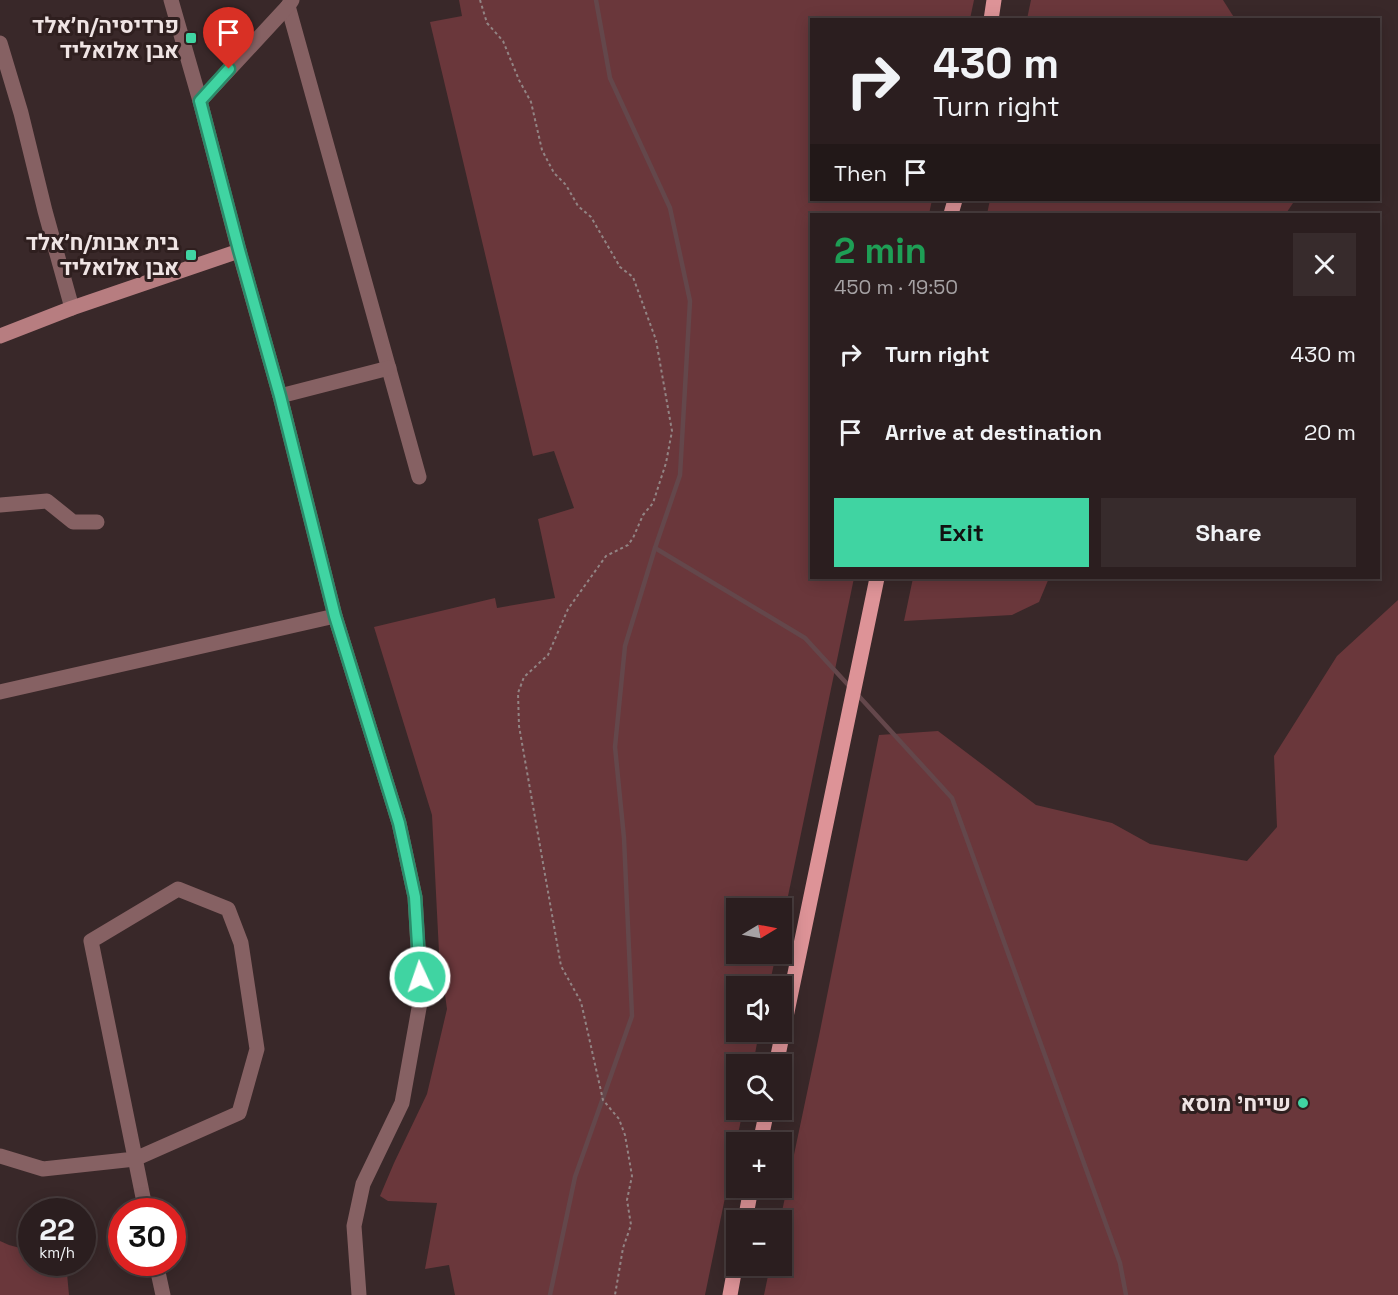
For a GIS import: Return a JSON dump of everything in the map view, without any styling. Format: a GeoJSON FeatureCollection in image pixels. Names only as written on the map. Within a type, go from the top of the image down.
{"type":"FeatureCollection","features":[{"type":"Feature","properties":{"kind":"main road"},"geometry":{"type":"LineString","coordinates":[[991,18],[994,0]]}},
{"type":"Feature","properties":{"kind":"main road"},"geometry":{"type":"LineString","coordinates":[[778,1054],[878,579]]}},
{"type":"Feature","properties":{"kind":"main road"},"geometry":{"type":"LineString","coordinates":[[730,1295],[733,1276]]}},
{"type":"Feature","properties":{"kind":"street"},"geometry":{"type":"LineString","coordinates":[[171,0],[280,396],[335,616],[399,823],[415,897],[421,997],[402,1103],[363,1184],[354,1226],[359,1295]]}},
{"type":"Feature","properties":{"kind":"street"},"geometry":{"type":"LineString","coordinates":[[200,101],[290,3]]}},
{"type":"Feature","properties":{"kind":"street"},"geometry":{"type":"LineString","coordinates":[[290,3],[419,477]]}},
{"type":"Feature","properties":{"kind":"street"},"geometry":{"type":"LineString","coordinates":[[0,43],[72,308]]}},
{"type":"Feature","properties":{"kind":"street"},"geometry":{"type":"LineString","coordinates":[[0,336],[72,308],[239,250]]}},
{"type":"Feature","properties":{"kind":"street"},"geometry":{"type":"LineString","coordinates":[[280,396],[389,368]]}},
{"type":"Feature","properties":{"kind":"street"},"geometry":{"type":"LineString","coordinates":[[0,505],[47,501],[73,522],[97,522]]}},
{"type":"Feature","properties":{"kind":"street"},"geometry":{"type":"LineString","coordinates":[[0,692],[335,616]]}},
{"type":"Feature","properties":{"kind":"street"},"geometry":{"type":"LineString","coordinates":[[0,1156],[44,1169],[135,1159],[239,1113],[257,1049],[241,943],[228,909],[178,890],[91,941],[135,1159],[143,1198]]}},
{"type":"Feature","properties":{"kind":"street"},"geometry":{"type":"LineString","coordinates":[[159,1276],[163,1295]]}},
{"type":"Feature","properties":{"kind":"path"},"geometry":{"type":"LineString","coordinates":[[480,0],[487,23],[503,41],[531,102],[542,150],[554,173],[566,185],[578,206],[591,217],[620,267],[633,277],[656,340],[672,431],[666,463],[653,502],[643,515],[633,538],[628,545],[606,556],[568,609],[548,655],[524,677],[518,693],[519,726],[561,966],[581,1002],[603,1100],[619,1119],[625,1135],[632,1176],[627,1200],[631,1225],[623,1248],[615,1295]]}},
{"type":"Feature","properties":{"kind":"shaded area"},"geometry":{"type":"Polygon","coordinates":[[[459,0],[974,0],[970,18],[810,18],[810,201],[932,201],[929,213],[810,213],[810,579],[854,579],[788,898],[726,898],[726,964],[774,964],[771,976],[726,976],[726,1042],[757,1042],[755,1054],[726,1054],[726,1120],[741,1120],[738,1132],[726,1132],[726,1193],[705,1295],[455,1295],[449,1265],[425,1269],[437,1203],[388,1201],[380,1196],[427,1094],[447,1009],[439,952],[432,815],[374,627],[495,598],[497,608],[555,598],[538,519],[574,508],[554,451],[533,456],[430,22],[462,16],[459,0]]]}},
{"type":"Feature","properties":{"kind":"shaded area"},"geometry":{"type":"Polygon","coordinates":[[[1031,0],[1223,0],[1234,18],[1027,18],[1031,0]]]}},
{"type":"Feature","properties":{"kind":"shaded area"},"geometry":{"type":"Polygon","coordinates":[[[990,201],[1294,201],[1284,213],[987,213],[990,201]]]}},
{"type":"Feature","properties":{"kind":"shaded area"},"geometry":{"type":"Polygon","coordinates":[[[913,579],[1049,579],[1039,602],[1012,615],[904,621],[913,579]]]}},
{"type":"Feature","properties":{"kind":"shaded area"},"geometry":{"type":"Polygon","coordinates":[[[1398,600],[1398,1295],[764,1295],[768,1276],[792,1276],[792,1210],[782,1210],[785,1198],[792,1198],[792,1164],[879,735],[938,731],[1036,805],[1112,823],[1150,844],[1247,861],[1277,827],[1274,756],[1337,656],[1398,600]]]}},
{"type":"Feature","properties":{"kind":"shaded area"},"geometry":{"type":"Polygon","coordinates":[[[0,1241],[18,1247],[18,1276],[67,1276],[69,1295],[0,1295],[0,1241]]]}},
{"type":"Feature","properties":{"kind":"waterway"},"geometry":{"type":"LineString","coordinates":[[550,1295],[575,1177],[632,1016],[624,838],[615,747],[625,646],[680,475],[690,301],[670,208],[610,78],[596,0]]}},
{"type":"Feature","properties":{"kind":"waterway"},"geometry":{"type":"LineString","coordinates":[[655,548],[805,638],[850,687]]}},
{"type":"Feature","properties":{"kind":"waterway"},"geometry":{"type":"LineString","coordinates":[[856,693],[952,798],[1120,1263],[1126,1295]]}},
{"type":"Feature","properties":{"kind":"place","name":"פרדיסיה/ח׳אלד אבן אלואליד"},"geometry":{"type":"Point","coordinates":[191,38]}},
{"type":"Feature","properties":{"kind":"place","name":"בית אבות/ח׳אלד אבן אלואליד"},"geometry":{"type":"Point","coordinates":[191,255]}},
{"type":"Feature","properties":{"kind":"place","name":"שייח' מוסא"},"geometry":{"type":"Point","coordinates":[1303,1103]}},
{"type":"Feature","properties":{"kind":"route"},"geometry":{"type":"LineString","coordinates":[[229,69],[200,101],[280,396],[335,616],[399,823],[415,897],[420,977]]}}]}
